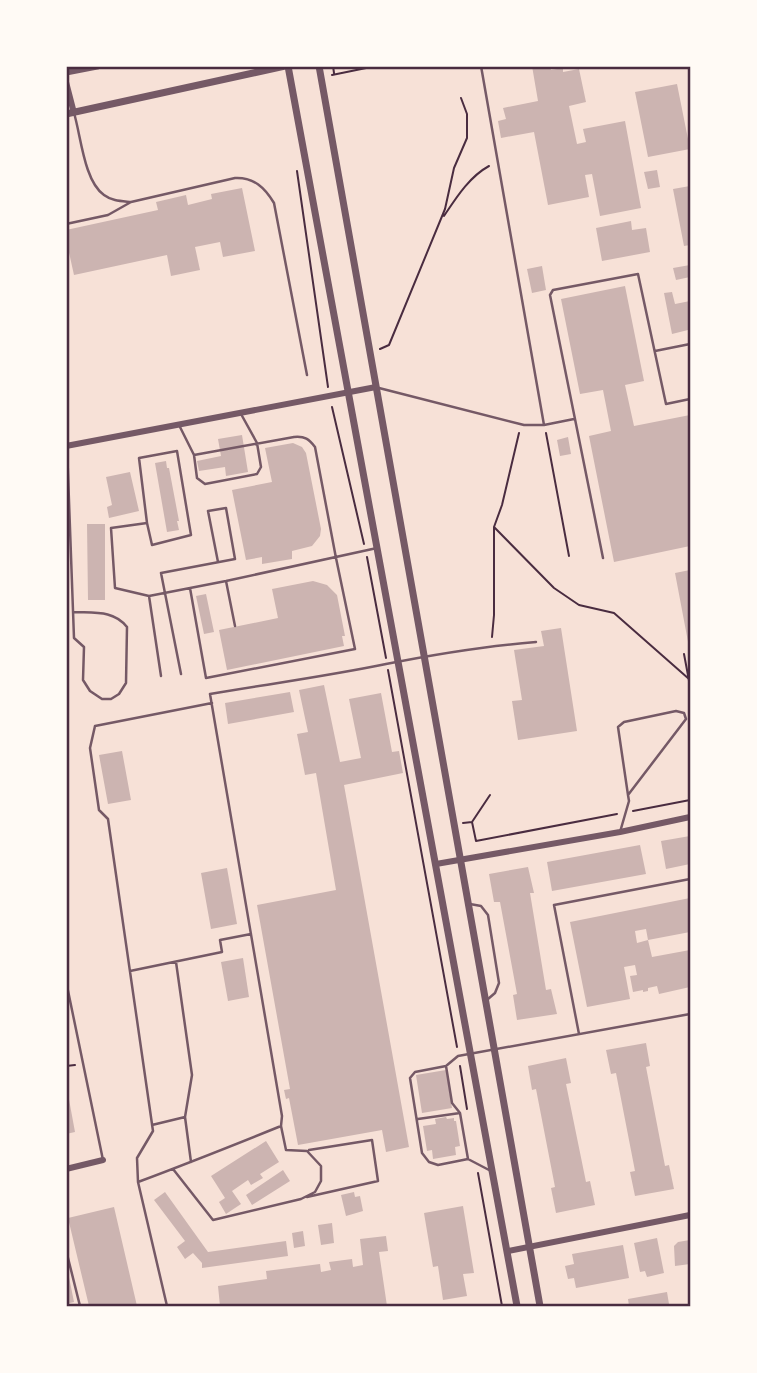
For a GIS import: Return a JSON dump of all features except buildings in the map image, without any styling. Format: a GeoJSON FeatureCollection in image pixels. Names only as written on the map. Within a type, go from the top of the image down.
{"type":"FeatureCollection","features":[{"type":"Feature","properties":{"kind":"street"},"geometry":{"type":"LineString","coordinates":[[66,72],[97,66]]}},
{"type":"Feature","properties":{"kind":"street"},"geometry":{"type":"LineString","coordinates":[[66,82],[70,114],[286,66],[517,1307]]}},
{"type":"Feature","properties":{"kind":"street"},"geometry":{"type":"LineString","coordinates":[[319,66],[540,1307]]}},
{"type":"Feature","properties":{"kind":"street"},"geometry":{"type":"LineString","coordinates":[[67,446],[376,387]]}},
{"type":"Feature","properties":{"kind":"street"},"geometry":{"type":"LineString","coordinates":[[436,864],[691,817]]}},
{"type":"Feature","properties":{"kind":"street"},"geometry":{"type":"LineString","coordinates":[[66,1169],[103,1160]]}},
{"type":"Feature","properties":{"kind":"street"},"geometry":{"type":"LineString","coordinates":[[508,1251],[691,1215]]}},
{"type":"Feature","properties":{"kind":"lane"},"geometry":{"type":"LineString","coordinates":[[481,66],[544,425]]}},
{"type":"Feature","properties":{"kind":"lane"},"geometry":{"type":"LineString","coordinates":[[70,114],[97,187],[115,200],[131,202]]}},
{"type":"Feature","properties":{"kind":"lane"},"geometry":{"type":"LineString","coordinates":[[66,224],[108,215],[131,202],[235,178],[256,182],[266,190],[274,203],[307,375]]}},
{"type":"Feature","properties":{"kind":"lane"},"geometry":{"type":"LineString","coordinates":[[603,558],[550,295],[553,290],[638,274],[666,404],[691,399]]}},
{"type":"Feature","properties":{"kind":"lane"},"geometry":{"type":"LineString","coordinates":[[654,351],[691,344]]}},
{"type":"Feature","properties":{"kind":"lane"},"geometry":{"type":"LineString","coordinates":[[376,387],[524,425],[544,425],[575,419]]}},
{"type":"Feature","properties":{"kind":"lane"},"geometry":{"type":"LineString","coordinates":[[179,425],[194,455],[197,478],[205,484],[257,474],[261,467],[257,443],[241,413]]}},
{"type":"Feature","properties":{"kind":"lane"},"geometry":{"type":"LineString","coordinates":[[190,588],[206,678],[355,649],[315,447],[310,439],[302,436],[194,455]]}},
{"type":"Feature","properties":{"kind":"lane"},"geometry":{"type":"LineString","coordinates":[[67,446],[74,638],[84,647],[83,680],[90,691],[102,699],[111,699],[119,694],[126,683],[127,627],[121,619],[107,613],[74,612]]}},
{"type":"Feature","properties":{"kind":"lane"},"geometry":{"type":"LineString","coordinates":[[177,451],[191,535],[152,545],[147,523],[139,458],[177,451]]}},
{"type":"Feature","properties":{"kind":"lane"},"geometry":{"type":"LineString","coordinates":[[181,674],[161,572],[236,559],[226,508],[208,511],[218,562]]}},
{"type":"Feature","properties":{"kind":"lane"},"geometry":{"type":"LineString","coordinates":[[147,523],[111,528],[115,588],[149,596],[377,548]]}},
{"type":"Feature","properties":{"kind":"lane"},"geometry":{"type":"LineString","coordinates":[[226,581],[235,626]]}},
{"type":"Feature","properties":{"kind":"lane"},"geometry":{"type":"LineString","coordinates":[[149,596],[161,676]]}},
{"type":"Feature","properties":{"kind":"lane"},"geometry":{"type":"LineString","coordinates":[[173,1169],[213,1220],[378,1181],[372,1140],[307,1151],[286,1150],[211,694],[424,656],[493,645],[536,642]]}},
{"type":"Feature","properties":{"kind":"lane"},"geometry":{"type":"LineString","coordinates":[[167,1307],[138,1182],[138,1158],[153,1131],[108,819],[99,810],[90,748],[95,726],[212,703]]}},
{"type":"Feature","properties":{"kind":"lane"},"geometry":{"type":"LineString","coordinates":[[620,832],[629,801],[628,795],[618,727],[624,722],[676,711],[684,713],[686,719],[628,795]]}},
{"type":"Feature","properties":{"kind":"lane"},"geometry":{"type":"LineString","coordinates":[[579,1034],[554,905],[691,879]]}},
{"type":"Feature","properties":{"kind":"lane"},"geometry":{"type":"LineString","coordinates":[[468,904],[481,906],[488,915],[499,983],[495,993],[485,1002]]}},
{"type":"Feature","properties":{"kind":"lane"},"geometry":{"type":"LineString","coordinates":[[130,971],[222,953],[220,940],[251,934]]}},
{"type":"Feature","properties":{"kind":"lane"},"geometry":{"type":"LineString","coordinates":[[176,962],[192,1075],[185,1117],[191,1162]]}},
{"type":"Feature","properties":{"kind":"lane"},"geometry":{"type":"LineString","coordinates":[[66,981],[103,1160]]}},
{"type":"Feature","properties":{"kind":"lane"},"geometry":{"type":"LineString","coordinates":[[493,1172],[468,1160],[438,1165],[429,1162],[422,1153],[410,1078],[415,1072],[446,1066],[458,1056],[471,1053],[691,1014]]}},
{"type":"Feature","properties":{"kind":"lane"},"geometry":{"type":"LineString","coordinates":[[446,1066],[452,1103],[460,1113],[468,1160]]}},
{"type":"Feature","properties":{"kind":"lane"},"geometry":{"type":"LineString","coordinates":[[437,1111],[438,1116]]}},
{"type":"Feature","properties":{"kind":"lane"},"geometry":{"type":"LineString","coordinates":[[417,1120],[460,1113]]}},
{"type":"Feature","properties":{"kind":"lane"},"geometry":{"type":"LineString","coordinates":[[152,1125],[185,1117]]}},
{"type":"Feature","properties":{"kind":"lane"},"geometry":{"type":"LineString","coordinates":[[138,1182],[281,1126]]}},
{"type":"Feature","properties":{"kind":"lane"},"geometry":{"type":"LineString","coordinates":[[300,1199],[315,1192],[321,1181],[321,1166],[307,1151]]}},
{"type":"Feature","properties":{"kind":"lane"},"geometry":{"type":"LineString","coordinates":[[66,1250],[80,1307]]}},
{"type":"Feature","properties":{"kind":"path"},"geometry":{"type":"LineString","coordinates":[[333,66],[334,75],[376,66]]}},
{"type":"Feature","properties":{"kind":"path"},"geometry":{"type":"LineString","coordinates":[[370,355],[389,345],[445,209],[454,168],[467,138],[467,114],[461,98]]}},
{"type":"Feature","properties":{"kind":"path"},"geometry":{"type":"LineString","coordinates":[[295,162],[330,396],[366,550],[468,1110]]}},
{"type":"Feature","properties":{"kind":"path"},"geometry":{"type":"LineString","coordinates":[[441,219],[464,187],[497,162]]}},
{"type":"Feature","properties":{"kind":"path"},"geometry":{"type":"LineString","coordinates":[[493,645],[494,527],[502,505],[517,435],[524,425]]}},
{"type":"Feature","properties":{"kind":"path"},"geometry":{"type":"LineString","coordinates":[[544,425],[569,556]]}},
{"type":"Feature","properties":{"kind":"path"},"geometry":{"type":"LineString","coordinates":[[494,527],[555,588],[579,605],[614,612],[689,680]]}},
{"type":"Feature","properties":{"kind":"path"},"geometry":{"type":"LineString","coordinates":[[684,654],[691,686]]}},
{"type":"Feature","properties":{"kind":"path"},"geometry":{"type":"LineString","coordinates":[[472,822],[476,841],[691,800]]}},
{"type":"Feature","properties":{"kind":"path"},"geometry":{"type":"LineString","coordinates":[[477,1164],[502,1307]]}}]}
